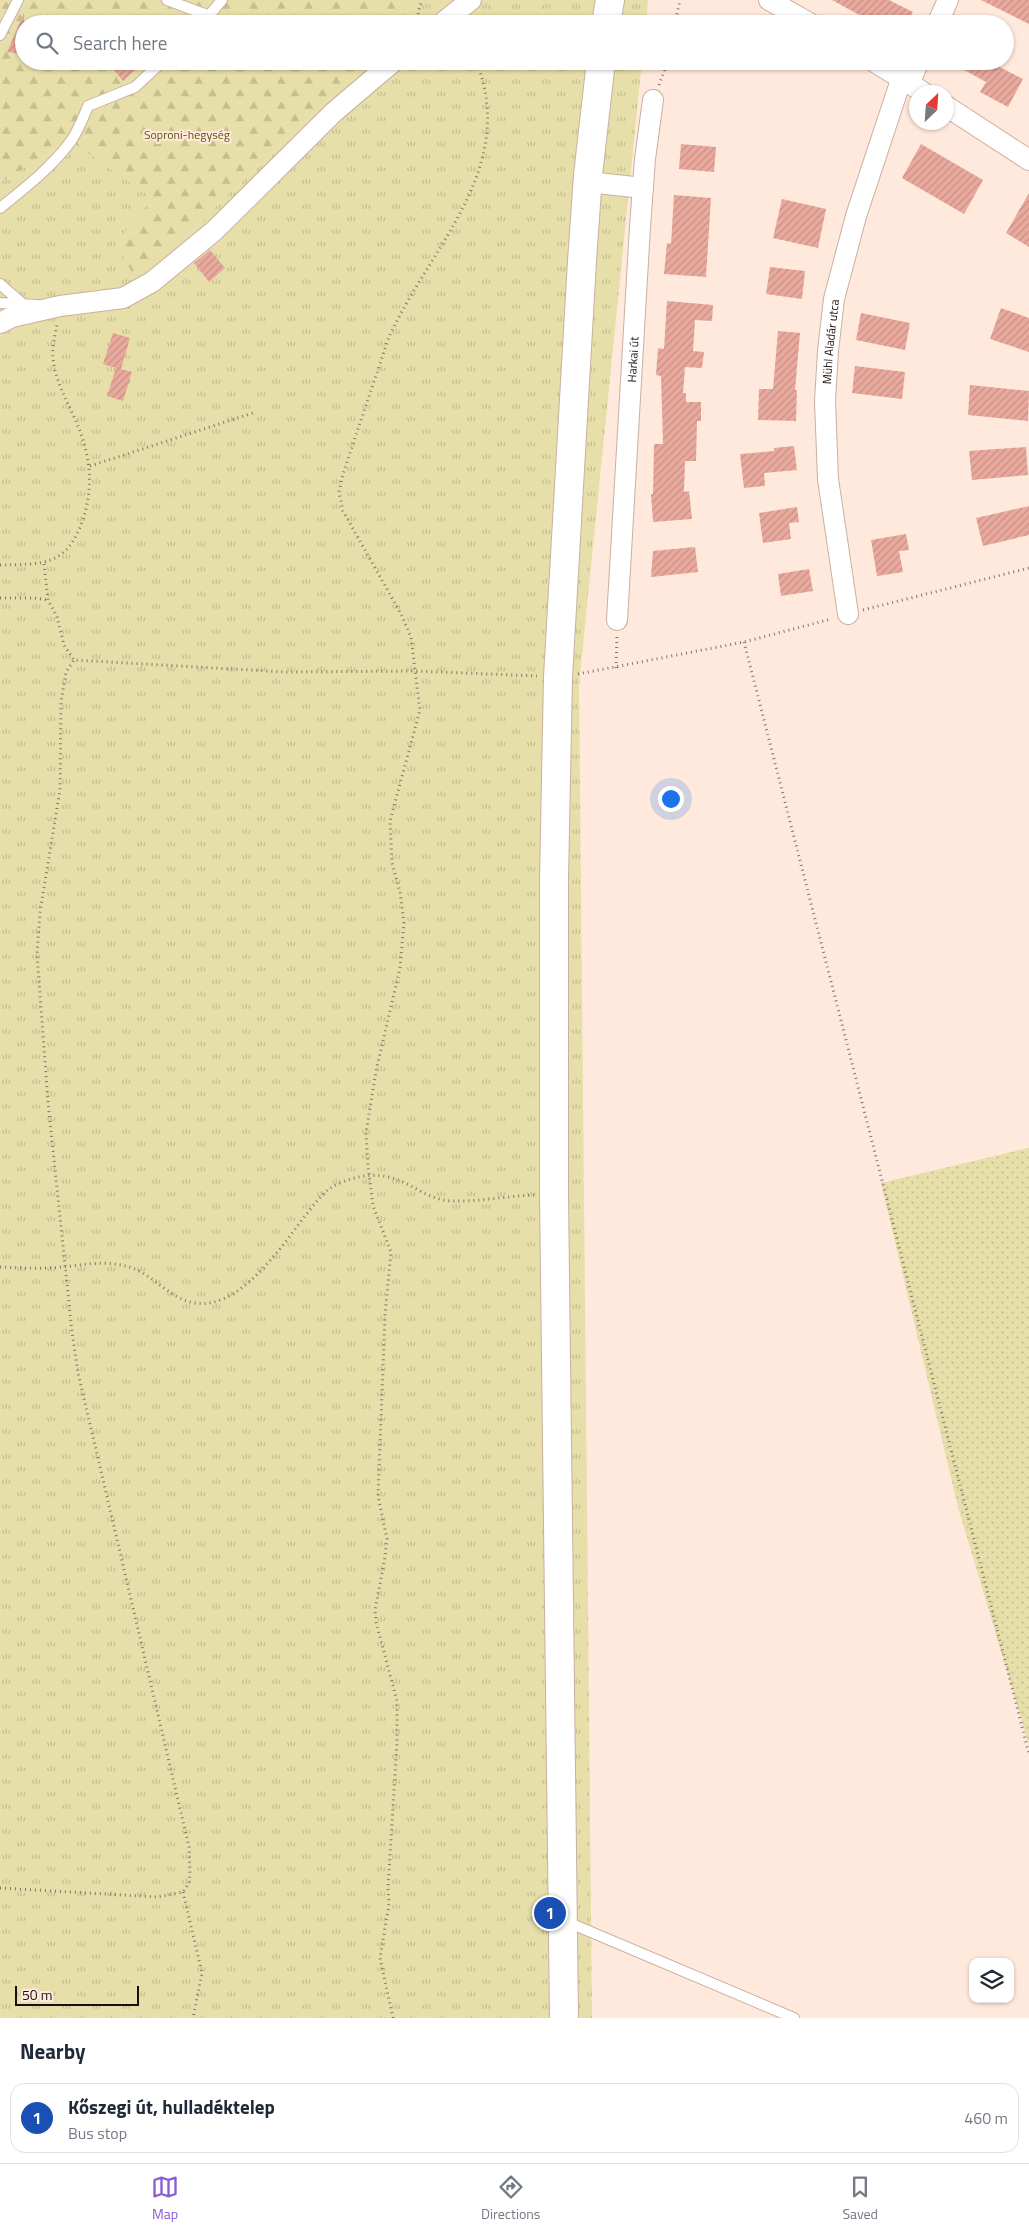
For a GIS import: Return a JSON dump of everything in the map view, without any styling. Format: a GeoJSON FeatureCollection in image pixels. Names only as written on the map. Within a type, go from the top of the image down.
{"type":"FeatureCollection","features":[{"type":"Feature","properties":{"kind":"main road"},"geometry":{"type":"LineString","coordinates":[[608,15],[610,0]]}},
{"type":"Feature","properties":{"kind":"main road"},"geometry":{"type":"LineString","coordinates":[[564,2018],[554,1194],[554,880],[558,677],[582,261],[600,70]]}},
{"type":"Feature","properties":{"kind":"street"},"geometry":{"type":"LineString","coordinates":[[452,15],[471,0]]}},
{"type":"Feature","properties":{"kind":"street"},"geometry":{"type":"LineString","coordinates":[[769,0],[795,15]]}},
{"type":"Feature","properties":{"kind":"street"},"geometry":{"type":"LineString","coordinates":[[941,15],[948,0]]}},
{"type":"Feature","properties":{"kind":"street"},"geometry":{"type":"LineString","coordinates":[[0,323],[12,317],[60,306],[123,298],[152,282],[214,231],[334,112],[383,70]]}},
{"type":"Feature","properties":{"kind":"street"},"geometry":{"type":"LineString","coordinates":[[887,70],[911,85]]}},
{"type":"Feature","properties":{"kind":"street","name":"Mühl Aladár utca"},"geometry":{"type":"LineString","coordinates":[[911,85],[916,70]]}},
{"type":"Feature","properties":{"kind":"street","name":"Mühl Aladár utca"},"geometry":{"type":"LineString","coordinates":[[848,614],[828,480],[825,401],[834,299],[856,216],[909,90]]}},
{"type":"Feature","properties":{"kind":"street","name":"Harkai út"},"geometry":{"type":"LineString","coordinates":[[617,620],[642,188],[653,100]]}},
{"type":"Feature","properties":{"kind":"street"},"geometry":{"type":"LineString","coordinates":[[954,111],[1029,160]]}},
{"type":"Feature","properties":{"kind":"street"},"geometry":{"type":"LineString","coordinates":[[588,182],[642,188]]}},
{"type":"Feature","properties":{"kind":"lane"},"geometry":{"type":"LineString","coordinates":[[0,35],[18,0]]}},
{"type":"Feature","properties":{"kind":"lane"},"geometry":{"type":"LineString","coordinates":[[167,0],[207,15]]}},
{"type":"Feature","properties":{"kind":"lane"},"geometry":{"type":"LineString","coordinates":[[211,15],[222,0]]}},
{"type":"Feature","properties":{"kind":"lane"},"geometry":{"type":"LineString","coordinates":[[0,208],[38,176],[71,141],[88,106],[135,87],[153,70]]}},
{"type":"Feature","properties":{"kind":"lane"},"geometry":{"type":"LineString","coordinates":[[0,284],[23,304]]}},
{"type":"Feature","properties":{"kind":"lane"},"geometry":{"type":"LineString","coordinates":[[0,303],[60,306]]}},
{"type":"Feature","properties":{"kind":"lane"},"geometry":{"type":"LineString","coordinates":[[562,1919],[794,2018]]}},
{"type":"Feature","properties":{"kind":"path"},"geometry":{"type":"LineString","coordinates":[[418,15],[422,0]]}},
{"type":"Feature","properties":{"kind":"path"},"geometry":{"type":"LineString","coordinates":[[677,15],[680,0]]}},
{"type":"Feature","properties":{"kind":"path"},"geometry":{"type":"LineString","coordinates":[[393,2018],[380,1958],[381,1940],[389,1904],[388,1888],[397,1742],[397,1701],[376,1622],[375,1610],[387,1539],[378,1496],[387,1276],[391,1252],[373,1206],[366,1133],[376,1071],[400,968],[404,923],[400,892],[392,863],[390,821],[420,710],[411,637],[401,614],[343,511],[339,492],[342,474],[390,336],[406,302],[465,206],[477,179],[488,122],[484,92],[478,70]]}},
{"type":"Feature","properties":{"kind":"path"},"geometry":{"type":"LineString","coordinates":[[653,100],[665,70]]}},
{"type":"Feature","properties":{"kind":"path"},"geometry":{"type":"LineString","coordinates":[[0,565],[44,564],[59,557],[79,532],[88,500],[90,466],[76,422],[58,384],[53,357],[60,306]]}},
{"type":"Feature","properties":{"kind":"path"},"geometry":{"type":"LineString","coordinates":[[90,466],[256,412]]}},
{"type":"Feature","properties":{"kind":"path"},"geometry":{"type":"LineString","coordinates":[[44,564],[48,600],[56,617],[64,645],[74,660]]}},
{"type":"Feature","properties":{"kind":"path"},"geometry":{"type":"LineString","coordinates":[[74,660],[285,672],[416,671],[558,677],[616,668],[744,642],[1029,568]]}},
{"type":"Feature","properties":{"kind":"path"},"geometry":{"type":"LineString","coordinates":[[0,598],[48,600]]}},
{"type":"Feature","properties":{"kind":"path"},"geometry":{"type":"LineString","coordinates":[[616,668],[617,620]]}},
{"type":"Feature","properties":{"kind":"path"},"geometry":{"type":"LineString","coordinates":[[744,642],[1029,1754]]}},
{"type":"Feature","properties":{"kind":"path"},"geometry":{"type":"LineString","coordinates":[[0,1888],[158,1897],[183,1892],[189,1884],[190,1874],[188,1847],[78,1373],[48,1102],[37,954],[40,912],[60,790],[61,702],[66,672],[74,660]]}},
{"type":"Feature","properties":{"kind":"path"},"geometry":{"type":"LineString","coordinates":[[0,1267],[31,1269],[113,1263],[144,1273],[168,1293],[179,1298],[208,1304],[241,1288],[258,1273],[324,1193],[337,1184],[369,1175],[388,1176],[436,1198],[450,1201],[554,1194]]}},
{"type":"Feature","properties":{"kind":"path"},"geometry":{"type":"LineString","coordinates":[[183,1892],[202,1973],[193,2018]]}},
{"type":"Feature","properties":{"kind":"green space","name":"Soproni-hegység"},"geometry":{"type":"Polygon","coordinates":[[[0,0],[413,0],[406,15],[15,15],[15,70],[360,70],[217,205],[190,235],[136,280],[116,243],[153,199],[71,141],[0,182],[0,0]]]}},
{"type":"Feature","properties":{"kind":"green space"},"geometry":{"type":"Polygon","coordinates":[[[413,0],[648,0],[647,15],[406,15],[413,0]]]}},
{"type":"Feature","properties":{"kind":"green space"},"geometry":{"type":"Polygon","coordinates":[[[360,70],[641,70],[579,685],[592,2018],[0,2018],[0,182],[71,141],[154,199],[116,243],[190,235],[217,205],[360,70]]]}},
{"type":"Feature","properties":{"kind":"green space"},"geometry":{"type":"Polygon","coordinates":[[[1029,1148],[1029,1745],[958,1507],[881,1183],[1029,1148]]]}},
{"type":"Feature","properties":{"kind":"building"},"geometry":{"type":"Polygon","coordinates":[[[832,0],[889,0],[913,12],[912,15],[860,15],[832,0]]]}},
{"type":"Feature","properties":{"kind":"building"},"geometry":{"type":"Polygon","coordinates":[[[981,0],[1029,0],[1029,24],[981,0]]]}},
{"type":"Feature","properties":{"kind":"building"},"geometry":{"type":"Polygon","coordinates":[[[15,34],[15,53],[7,52],[15,34]]]}},
{"type":"Feature","properties":{"kind":"building"},"geometry":{"type":"Polygon","coordinates":[[[114,70],[135,70],[123,81],[114,70]]]}},
{"type":"Feature","properties":{"kind":"building"},"geometry":{"type":"Polygon","coordinates":[[[964,70],[1006,70],[1023,79],[1008,107],[980,92],[986,82],[964,70]]]}},
{"type":"Feature","properties":{"kind":"building"},"geometry":{"type":"Polygon","coordinates":[[[681,144],[716,147],[714,172],[679,169],[681,144]]]}},
{"type":"Feature","properties":{"kind":"building"},"geometry":{"type":"Polygon","coordinates":[[[921,144],[983,180],[964,214],[902,178],[921,144]]]}},
{"type":"Feature","properties":{"kind":"building"},"geometry":{"type":"Polygon","coordinates":[[[1029,193],[1029,247],[1006,233],[1029,193]]]}},
{"type":"Feature","properties":{"kind":"building"},"geometry":{"type":"Polygon","coordinates":[[[674,195],[711,198],[706,277],[664,274],[667,243],[671,244],[674,195]]]}},
{"type":"Feature","properties":{"kind":"building"},"geometry":{"type":"Polygon","coordinates":[[[782,199],[826,209],[818,248],[773,238],[782,199]]]}},
{"type":"Feature","properties":{"kind":"building"},"geometry":{"type":"Polygon","coordinates":[[[210,250],[225,268],[209,282],[194,263],[210,250]]]}},
{"type":"Feature","properties":{"kind":"building"},"geometry":{"type":"Polygon","coordinates":[[[770,267],[805,271],[802,299],[766,294],[770,267]]]}},
{"type":"Feature","properties":{"kind":"building"},"geometry":{"type":"Polygon","coordinates":[[[667,301],[713,305],[712,321],[695,320],[693,351],[704,352],[702,368],[685,367],[683,393],[686,393],[686,402],[701,402],[701,421],[697,421],[696,461],[685,461],[684,492],[689,491],[692,519],[653,522],[651,494],[653,494],[654,444],[663,444],[661,376],[656,375],[658,348],[664,349],[667,301]]]}},
{"type":"Feature","properties":{"kind":"building"},"geometry":{"type":"Polygon","coordinates":[[[1001,308],[1029,318],[1029,352],[990,339],[1001,308]]]}},
{"type":"Feature","properties":{"kind":"building"},"geometry":{"type":"Polygon","coordinates":[[[861,313],[910,323],[905,350],[856,340],[861,313]]]}},
{"type":"Feature","properties":{"kind":"building"},"geometry":{"type":"Polygon","coordinates":[[[778,331],[800,333],[795,390],[797,390],[796,421],[758,420],[759,389],[773,389],[778,331]]]}},
{"type":"Feature","properties":{"kind":"building"},"geometry":{"type":"Polygon","coordinates":[[[113,333],[130,338],[121,369],[132,372],[123,401],[107,396],[116,368],[103,364],[113,333]]]}},
{"type":"Feature","properties":{"kind":"building"},"geometry":{"type":"Polygon","coordinates":[[[855,366],[905,372],[902,399],[852,393],[855,366]]]}},
{"type":"Feature","properties":{"kind":"building"},"geometry":{"type":"Polygon","coordinates":[[[970,385],[1029,391],[1028,421],[968,415],[970,385]]]}},
{"type":"Feature","properties":{"kind":"building"},"geometry":{"type":"Polygon","coordinates":[[[794,446],[797,470],[764,473],[765,486],[744,488],[740,454],[774,451],[774,448],[794,446]]]}},
{"type":"Feature","properties":{"kind":"building"},"geometry":{"type":"Polygon","coordinates":[[[1026,447],[1028,475],[972,480],[969,451],[1026,447]]]}},
{"type":"Feature","properties":{"kind":"building"},"geometry":{"type":"Polygon","coordinates":[[[1029,506],[1029,535],[983,546],[976,518],[1029,506]]]}},
{"type":"Feature","properties":{"kind":"building"},"geometry":{"type":"Polygon","coordinates":[[[797,507],[799,522],[789,523],[791,539],[763,543],[759,513],[797,507]]]}},
{"type":"Feature","properties":{"kind":"building"},"geometry":{"type":"Polygon","coordinates":[[[906,534],[909,550],[899,551],[903,572],[877,576],[871,540],[906,534]]]}},
{"type":"Feature","properties":{"kind":"building"},"geometry":{"type":"Polygon","coordinates":[[[695,547],[698,572],[651,577],[653,551],[695,547]]]}},
{"type":"Feature","properties":{"kind":"building"},"geometry":{"type":"Polygon","coordinates":[[[809,569],[813,591],[781,596],[778,574],[809,569]]]}},
{"type":"Feature","properties":{"kind":"place","name":"Kőszegi út, hulladéktelep"},"geometry":{"type":"Point","coordinates":[550,1913]}}]}
